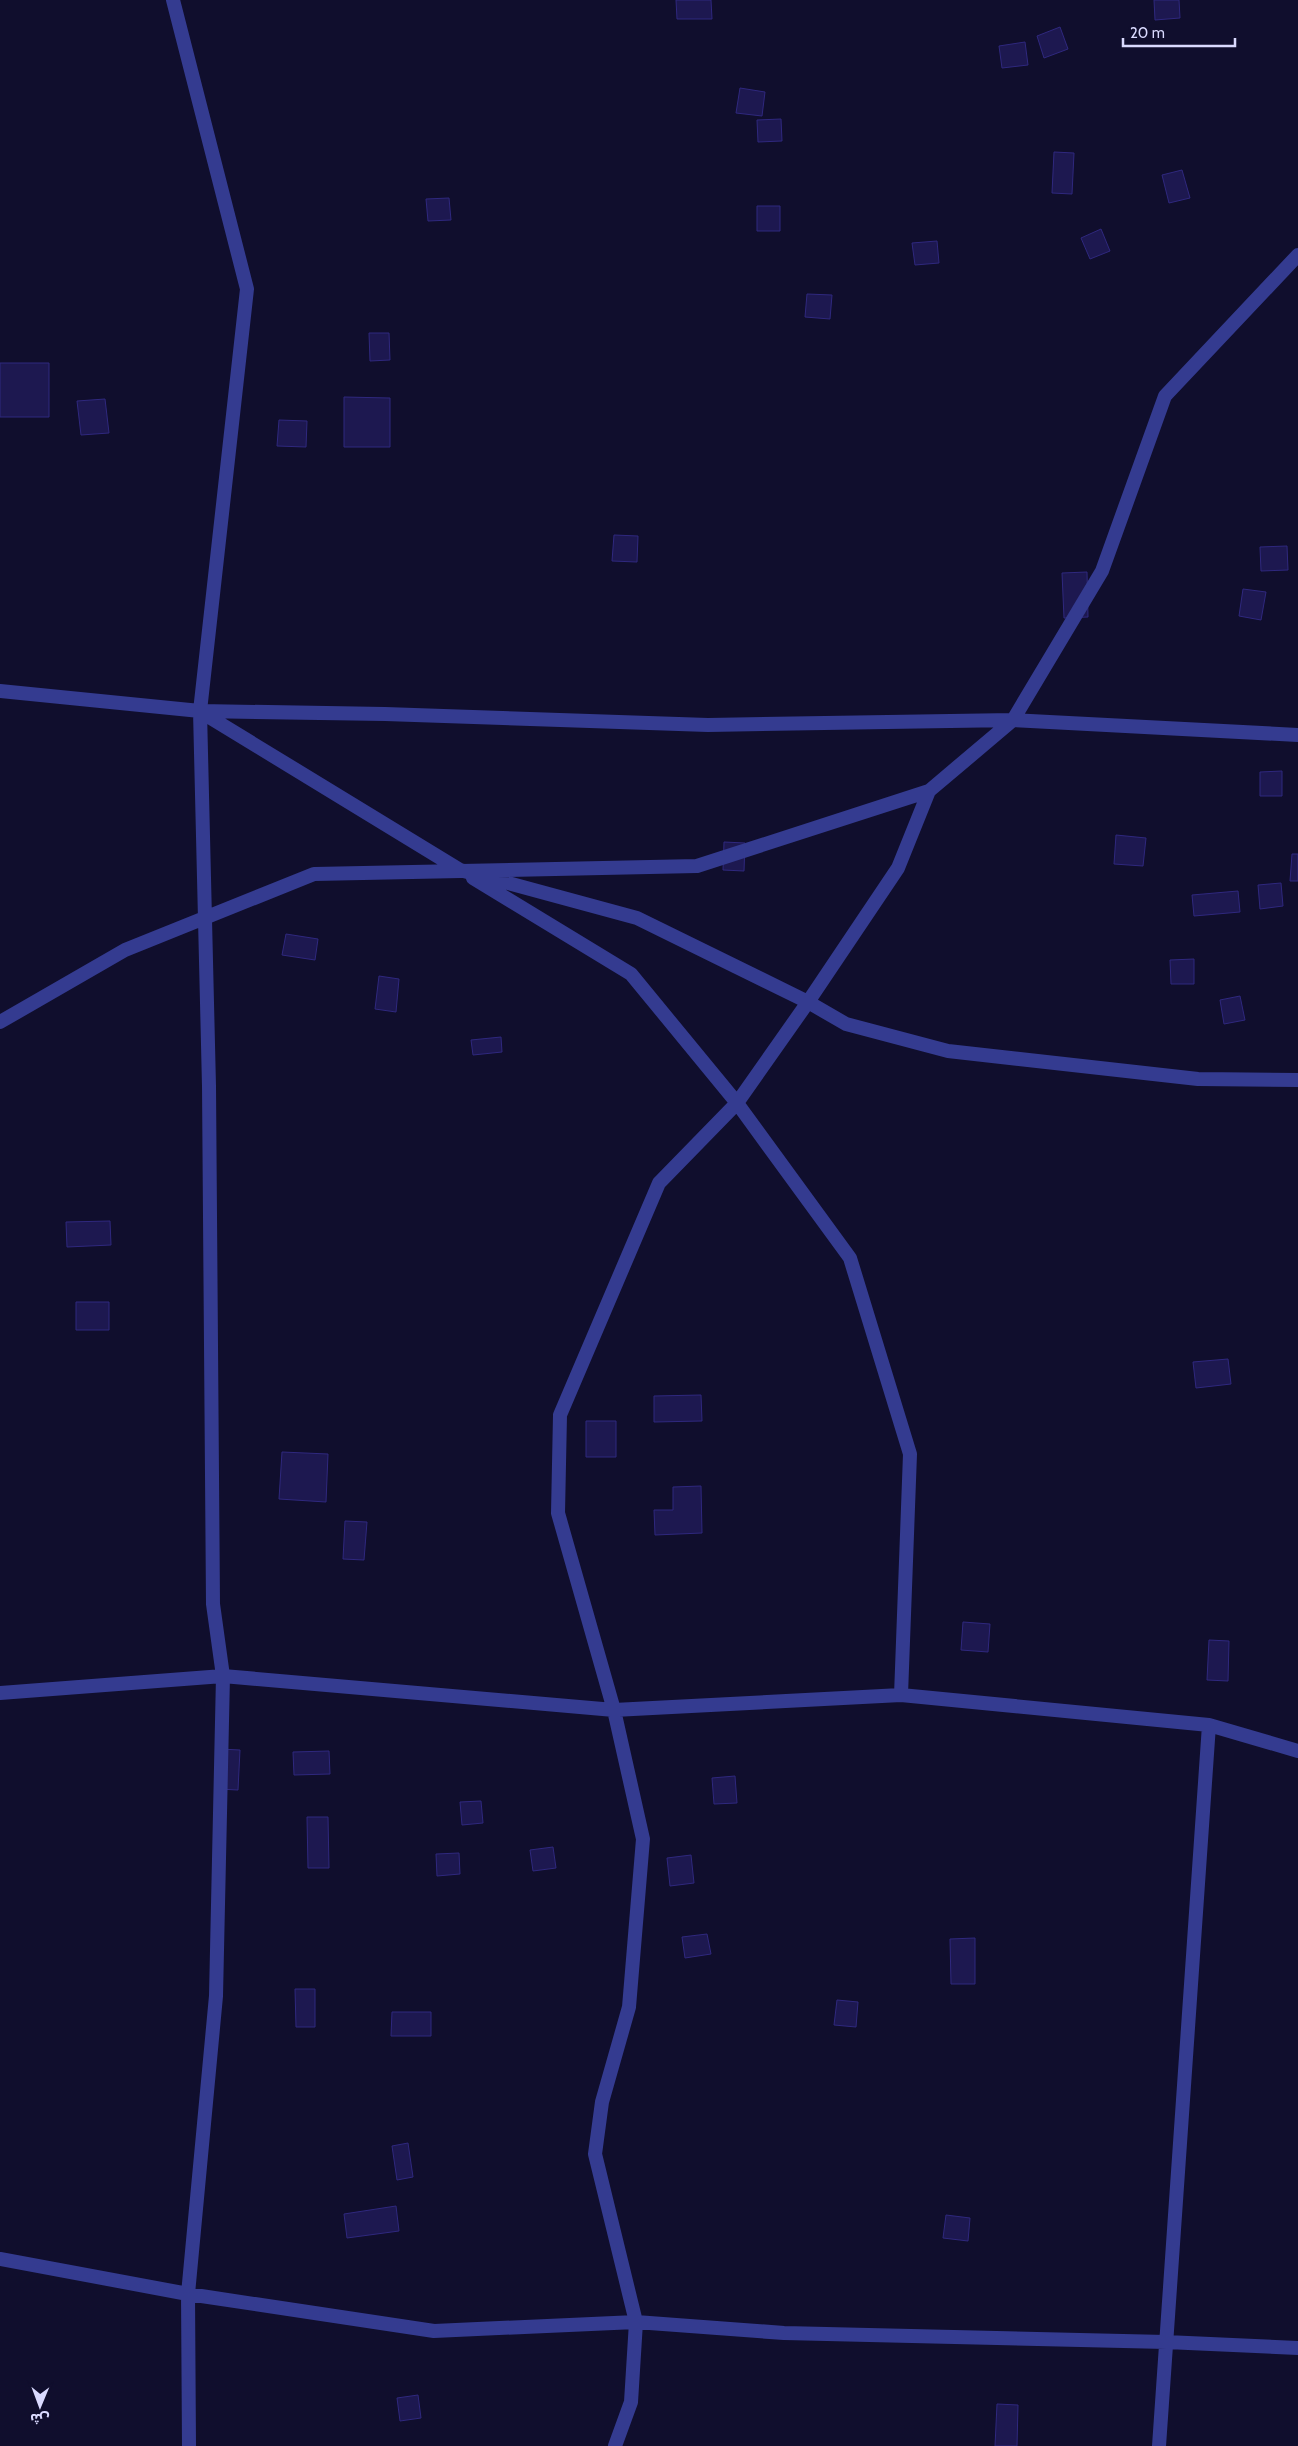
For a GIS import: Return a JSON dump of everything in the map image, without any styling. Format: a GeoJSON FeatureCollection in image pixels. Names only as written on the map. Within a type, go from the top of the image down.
{"type":"FeatureCollection","features":[{"type":"Feature","properties":{"kind":"street"},"geometry":{"type":"LineString","coordinates":[[173,0],[247,289],[200,711],[209,1096],[213,1604],[223,1676],[216,1996],[188,2294],[190,2446]]}},
{"type":"Feature","properties":{"kind":"street"},"geometry":{"type":"LineString","coordinates":[[0,1022],[125,950],[314,874],[697,866],[929,791],[1013,720],[1102,571],[1164,396],[1298,256]]}},
{"type":"Feature","properties":{"kind":"street"},"geometry":{"type":"LineString","coordinates":[[0,691],[200,711],[385,714],[708,725],[1013,720],[1298,735]]}},
{"type":"Feature","properties":{"kind":"street"},"geometry":{"type":"LineString","coordinates":[[200,711],[631,974],[737,1103],[850,1258],[910,1454],[901,1695]]}},
{"type":"Feature","properties":{"kind":"street"},"geometry":{"type":"LineString","coordinates":[[615,2446],[631,2402],[636,2322],[595,2154],[602,2102],[629,2007],[643,1839],[614,1710],[558,1513],[560,1415],[658,1183],[737,1103],[808,1002],[898,868],[929,791]]}},
{"type":"Feature","properties":{"kind":"street"},"geometry":{"type":"LineString","coordinates":[[460,870],[636,918],[808,1002],[846,1024],[948,1051],[1198,1079],[1298,1080]]}},
{"type":"Feature","properties":{"kind":"street"},"geometry":{"type":"LineString","coordinates":[[0,1692],[223,1676],[614,1710],[901,1695],[1209,1725],[1298,1751]]}},
{"type":"Feature","properties":{"kind":"street"},"geometry":{"type":"LineString","coordinates":[[1159,2446],[1209,1725]]}},
{"type":"Feature","properties":{"kind":"street"},"geometry":{"type":"LineString","coordinates":[[0,2259],[188,2294],[434,2331],[636,2322],[784,2332],[1166,2342],[1298,2348]]}},
{"type":"Feature","properties":{"kind":"building"},"geometry":{"type":"Polygon","coordinates":[[[676,0],[711,0],[712,19],[677,19],[676,0]]]}},
{"type":"Feature","properties":{"kind":"building"},"geometry":{"type":"Polygon","coordinates":[[[1154,0],[1179,0],[1180,18],[1155,20],[1154,0]]]}},
{"type":"Feature","properties":{"kind":"building"},"geometry":{"type":"Polygon","coordinates":[[[1060,27],[1068,49],[1044,58],[1037,36],[1060,27]]]}},
{"type":"Feature","properties":{"kind":"building"},"geometry":{"type":"Polygon","coordinates":[[[1025,42],[1028,65],[1002,68],[999,46],[1025,42]]]}},
{"type":"Feature","properties":{"kind":"building"},"geometry":{"type":"Polygon","coordinates":[[[740,88],[765,92],[762,116],[736,113],[740,88]]]}},
{"type":"Feature","properties":{"kind":"building"},"geometry":{"type":"Polygon","coordinates":[[[781,119],[782,141],[758,142],[757,120],[781,119]]]}},
{"type":"Feature","properties":{"kind":"building"},"geometry":{"type":"Polygon","coordinates":[[[1054,152],[1074,153],[1072,194],[1052,193],[1054,152]]]}},
{"type":"Feature","properties":{"kind":"building"},"geometry":{"type":"Polygon","coordinates":[[[1182,170],[1190,198],[1169,203],[1162,175],[1182,170]]]}},
{"type":"Feature","properties":{"kind":"building"},"geometry":{"type":"Polygon","coordinates":[[[449,198],[451,220],[428,221],[426,199],[449,198]]]}},
{"type":"Feature","properties":{"kind":"building"},"geometry":{"type":"Polygon","coordinates":[[[757,206],[780,206],[780,231],[757,231],[757,206]]]}},
{"type":"Feature","properties":{"kind":"building"},"geometry":{"type":"Polygon","coordinates":[[[1101,229],[1110,251],[1090,259],[1081,238],[1101,229]]]}},
{"type":"Feature","properties":{"kind":"building"},"geometry":{"type":"Polygon","coordinates":[[[937,241],[939,263],[915,265],[912,243],[937,241]]]}},
{"type":"Feature","properties":{"kind":"building"},"geometry":{"type":"Polygon","coordinates":[[[807,294],[832,295],[830,319],[805,317],[807,294]]]}},
{"type":"Feature","properties":{"kind":"building"},"geometry":{"type":"Polygon","coordinates":[[[369,333],[389,333],[390,360],[370,361],[369,333]]]}},
{"type":"Feature","properties":{"kind":"building"},"geometry":{"type":"Polygon","coordinates":[[[0,363],[49,363],[49,417],[0,417],[0,363]]]}},
{"type":"Feature","properties":{"kind":"building"},"geometry":{"type":"Polygon","coordinates":[[[344,397],[390,398],[390,447],[344,447],[344,397]]]}},
{"type":"Feature","properties":{"kind":"building"},"geometry":{"type":"Polygon","coordinates":[[[105,399],[109,433],[81,435],[77,401],[105,399]]]}},
{"type":"Feature","properties":{"kind":"building"},"geometry":{"type":"Polygon","coordinates":[[[279,420],[307,421],[306,447],[277,446],[279,420]]]}},
{"type":"Feature","properties":{"kind":"building"},"geometry":{"type":"Polygon","coordinates":[[[614,535],[638,536],[637,562],[612,561],[614,535]]]}},
{"type":"Feature","properties":{"kind":"building"},"geometry":{"type":"Polygon","coordinates":[[[1287,546],[1288,570],[1261,571],[1260,547],[1287,546]]]}},
{"type":"Feature","properties":{"kind":"building"},"geometry":{"type":"Polygon","coordinates":[[[1087,572],[1088,617],[1064,618],[1062,573],[1087,572]]]}},
{"type":"Feature","properties":{"kind":"building"},"geometry":{"type":"Polygon","coordinates":[[[1243,589],[1266,592],[1261,620],[1239,616],[1243,589]]]}},
{"type":"Feature","properties":{"kind":"building"},"geometry":{"type":"Polygon","coordinates":[[[1282,771],[1282,796],[1260,796],[1260,772],[1282,771]]]}},
{"type":"Feature","properties":{"kind":"building"},"geometry":{"type":"Polygon","coordinates":[[[1116,835],[1146,838],[1143,866],[1114,864],[1116,835]]]}},
{"type":"Feature","properties":{"kind":"building"},"geometry":{"type":"Polygon","coordinates":[[[724,842],[745,843],[744,871],[723,870],[724,842]]]}},
{"type":"Feature","properties":{"kind":"building"},"geometry":{"type":"Polygon","coordinates":[[[1292,854],[1298,854],[1298,881],[1290,881],[1292,854]]]}},
{"type":"Feature","properties":{"kind":"building"},"geometry":{"type":"Polygon","coordinates":[[[1281,883],[1283,906],[1260,909],[1258,885],[1281,883]]]}},
{"type":"Feature","properties":{"kind":"building"},"geometry":{"type":"Polygon","coordinates":[[[1238,891],[1240,912],[1194,916],[1192,895],[1238,891]]]}},
{"type":"Feature","properties":{"kind":"building"},"geometry":{"type":"Polygon","coordinates":[[[286,934],[318,939],[315,960],[282,955],[286,934]]]}},
{"type":"Feature","properties":{"kind":"building"},"geometry":{"type":"Polygon","coordinates":[[[1194,959],[1194,984],[1171,984],[1170,960],[1194,959]]]}},
{"type":"Feature","properties":{"kind":"building"},"geometry":{"type":"Polygon","coordinates":[[[379,976],[399,979],[396,1012],[375,1009],[379,976]]]}},
{"type":"Feature","properties":{"kind":"building"},"geometry":{"type":"Polygon","coordinates":[[[1240,996],[1245,1020],[1224,1024],[1220,1000],[1240,996]]]}},
{"type":"Feature","properties":{"kind":"building"},"geometry":{"type":"Polygon","coordinates":[[[501,1037],[502,1052],[473,1055],[471,1040],[501,1037]]]}},
{"type":"Feature","properties":{"kind":"building"},"geometry":{"type":"Polygon","coordinates":[[[110,1221],[111,1245],[67,1247],[66,1222],[110,1221]]]}},
{"type":"Feature","properties":{"kind":"building"},"geometry":{"type":"Polygon","coordinates":[[[76,1302],[109,1302],[109,1330],[76,1330],[76,1302]]]}},
{"type":"Feature","properties":{"kind":"building"},"geometry":{"type":"Polygon","coordinates":[[[1228,1359],[1231,1384],[1196,1388],[1193,1362],[1228,1359]]]}},
{"type":"Feature","properties":{"kind":"building"},"geometry":{"type":"Polygon","coordinates":[[[701,1395],[702,1421],[654,1422],[654,1396],[701,1395]]]}},
{"type":"Feature","properties":{"kind":"building"},"geometry":{"type":"Polygon","coordinates":[[[586,1421],[616,1421],[616,1457],[586,1457],[586,1421]]]}},
{"type":"Feature","properties":{"kind":"building"},"geometry":{"type":"Polygon","coordinates":[[[282,1452],[328,1454],[326,1502],[279,1499],[282,1452]]]}},
{"type":"Feature","properties":{"kind":"building"},"geometry":{"type":"Polygon","coordinates":[[[701,1486],[702,1533],[655,1535],[654,1510],[673,1510],[673,1487],[701,1486]]]}},
{"type":"Feature","properties":{"kind":"building"},"geometry":{"type":"Polygon","coordinates":[[[345,1521],[367,1522],[364,1560],[343,1559],[345,1521]]]}},
{"type":"Feature","properties":{"kind":"building"},"geometry":{"type":"Polygon","coordinates":[[[963,1622],[990,1624],[988,1652],[961,1650],[963,1622]]]}},
{"type":"Feature","properties":{"kind":"building"},"geometry":{"type":"Polygon","coordinates":[[[1209,1640],[1229,1641],[1228,1681],[1207,1680],[1209,1640]]]}},
{"type":"Feature","properties":{"kind":"building"},"geometry":{"type":"Polygon","coordinates":[[[220,1749],[240,1750],[238,1790],[218,1789],[220,1749]]]}},
{"type":"Feature","properties":{"kind":"building"},"geometry":{"type":"Polygon","coordinates":[[[329,1751],[330,1774],[294,1775],[293,1752],[329,1751]]]}},
{"type":"Feature","properties":{"kind":"building"},"geometry":{"type":"Polygon","coordinates":[[[735,1776],[737,1803],[714,1804],[712,1778],[735,1776]]]}},
{"type":"Feature","properties":{"kind":"building"},"geometry":{"type":"Polygon","coordinates":[[[481,1801],[483,1823],[462,1825],[460,1802],[481,1801]]]}},
{"type":"Feature","properties":{"kind":"building"},"geometry":{"type":"Polygon","coordinates":[[[307,1817],[328,1817],[329,1868],[308,1868],[307,1817]]]}},
{"type":"Feature","properties":{"kind":"building"},"geometry":{"type":"Polygon","coordinates":[[[553,1847],[556,1868],[533,1871],[530,1850],[553,1847]]]}},
{"type":"Feature","properties":{"kind":"building"},"geometry":{"type":"Polygon","coordinates":[[[459,1853],[460,1874],[437,1876],[436,1854],[459,1853]]]}},
{"type":"Feature","properties":{"kind":"building"},"geometry":{"type":"Polygon","coordinates":[[[691,1855],[694,1883],[670,1886],[667,1858],[691,1855]]]}},
{"type":"Feature","properties":{"kind":"building"},"geometry":{"type":"Polygon","coordinates":[[[707,1934],[711,1954],[685,1958],[682,1937],[707,1934]]]}},
{"type":"Feature","properties":{"kind":"building"},"geometry":{"type":"Polygon","coordinates":[[[975,1938],[975,1984],[951,1984],[950,1939],[975,1938]]]}},
{"type":"Feature","properties":{"kind":"building"},"geometry":{"type":"Polygon","coordinates":[[[295,1989],[315,1989],[315,2027],[296,2027],[295,1989]]]}},
{"type":"Feature","properties":{"kind":"building"},"geometry":{"type":"Polygon","coordinates":[[[837,2000],[858,2002],[856,2027],[834,2025],[837,2000]]]}},
{"type":"Feature","properties":{"kind":"building"},"geometry":{"type":"Polygon","coordinates":[[[392,2012],[431,2012],[431,2036],[391,2036],[392,2012]]]}},
{"type":"Feature","properties":{"kind":"building"},"geometry":{"type":"Polygon","coordinates":[[[408,2143],[413,2177],[397,2180],[392,2146],[408,2143]]]}},
{"type":"Feature","properties":{"kind":"building"},"geometry":{"type":"Polygon","coordinates":[[[396,2206],[399,2231],[347,2238],[344,2214],[396,2206]]]}},
{"type":"Feature","properties":{"kind":"building"},"geometry":{"type":"Polygon","coordinates":[[[946,2215],[970,2218],[968,2241],[943,2238],[946,2215]]]}},
{"type":"Feature","properties":{"kind":"building"},"geometry":{"type":"Polygon","coordinates":[[[418,2395],[421,2418],[400,2421],[397,2398],[418,2395]]]}},
{"type":"Feature","properties":{"kind":"building"},"geometry":{"type":"Polygon","coordinates":[[[997,2404],[1018,2405],[1017,2446],[995,2446],[997,2404]]]}}]}
